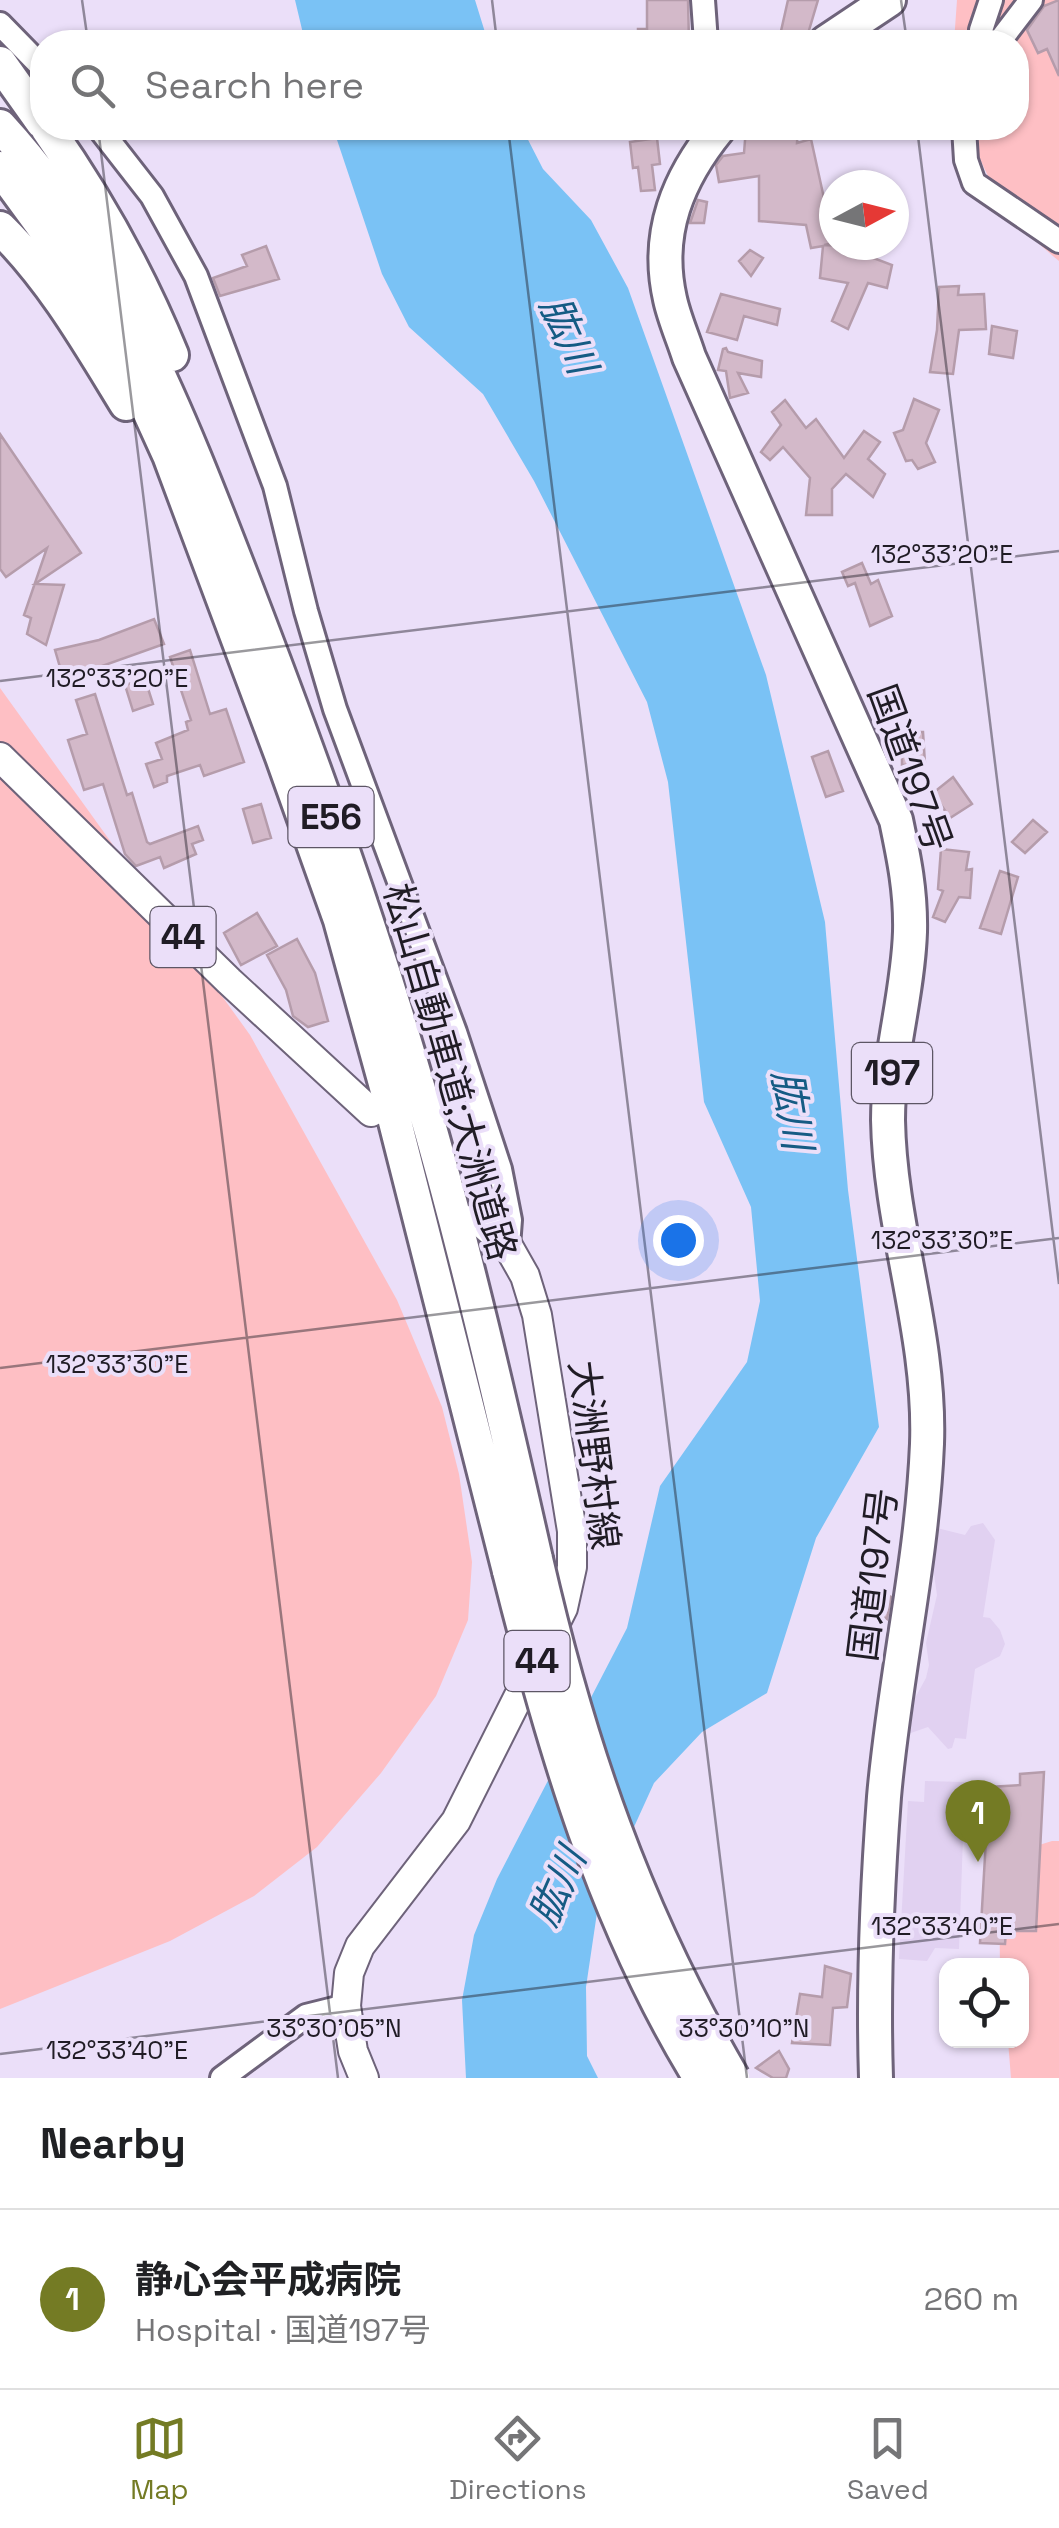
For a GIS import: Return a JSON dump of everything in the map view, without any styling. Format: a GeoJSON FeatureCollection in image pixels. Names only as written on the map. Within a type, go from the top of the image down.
{"type":"FeatureCollection","features":[{"type":"Feature","properties":{"kind":"highway"},"geometry":{"type":"LineString","coordinates":[[844,30],[889,0]]}},
{"type":"Feature","properties":{"kind":"highway"},"geometry":{"type":"LineString","coordinates":[[0,62],[30,103]]}},
{"type":"Feature","properties":{"kind":"highway","name":"松山自動車道;大洲道路"},"geometry":{"type":"LineString","coordinates":[[0,126],[83,238],[145,341],[178,410],[340,920],[522,1565],[570,1691],[615,1835],[674,1969],[733,2078]]}},
{"type":"Feature","properties":{"kind":"highway"},"geometry":{"type":"LineString","coordinates":[[56,140],[81,176],[148,296],[204,432],[228,500],[252,638]]}},
{"type":"Feature","properties":{"kind":"highway","name":"国道197号"},"geometry":{"type":"LineString","coordinates":[[709,140],[694,159],[675,199],[664,253],[670,299],[689,357],[896,820],[910,879],[910,935],[888,1114],[890,1169],[923,1364],[927,1438],[921,1536],[884,1795],[876,1955],[876,2078]]}},
{"type":"Feature","properties":{"kind":"highway","name":"松山自動車道;大洲道路"},"geometry":{"type":"LineString","coordinates":[[0,168],[82,280],[122,354],[252,638]]}},
{"type":"Feature","properties":{"kind":"highway"},"geometry":{"type":"LineString","coordinates":[[0,228],[23,250],[78,325],[128,408],[252,638]]}},
{"type":"Feature","properties":{"kind":"highway","name":"松山自動車道;大洲道路"},"geometry":{"type":"LineString","coordinates":[[522,1565],[542,1702],[590,1847],[648,1981],[700,2078]]}},
{"type":"Feature","properties":{"kind":"main road","name":"44"},"geometry":{"type":"LineString","coordinates":[[0,757],[228,981],[371,1112]]}},
{"type":"Feature","properties":{"kind":"main road","name":"大洲野村線"},"geometry":{"type":"LineString","coordinates":[[364,2078],[353,2051],[346,2006],[350,1973],[360,1946],[456,1821],[564,1608],[569,1581],[572,1532],[537,1315],[525,1276],[508,1246],[476,1218]]}},
{"type":"Feature","properties":{"kind":"street"},"geometry":{"type":"LineString","coordinates":[[703,0],[705,30]]}},
{"type":"Feature","properties":{"kind":"street"},"geometry":{"type":"LineString","coordinates":[[981,30],[991,0]]}},
{"type":"Feature","properties":{"kind":"street"},"geometry":{"type":"LineString","coordinates":[[1008,30],[1031,0]]}},
{"type":"Feature","properties":{"kind":"street"},"geometry":{"type":"LineString","coordinates":[[0,24],[30,55]]}},
{"type":"Feature","properties":{"kind":"street"},"geometry":{"type":"LineString","coordinates":[[108,140],[152,196],[196,276],[269,469],[335,709],[455,1032],[500,1169],[510,1220],[508,1246]]}},
{"type":"Feature","properties":{"kind":"street"},"geometry":{"type":"LineString","coordinates":[[965,140],[974,184],[1059,241]]}},
{"type":"Feature","properties":{"kind":"street"},"geometry":{"type":"LineString","coordinates":[[222,2078],[306,2016],[346,2006]]}},
{"type":"Feature","properties":{"kind":"shaded area"},"geometry":{"type":"Polygon","coordinates":[[[957,0],[1059,0],[1059,261],[1002,202],[972,140],[1029,140],[1029,30],[955,30],[957,0]]]}},
{"type":"Feature","properties":{"kind":"shaded area"},"geometry":{"type":"Polygon","coordinates":[[[0,688],[250,1035],[397,1300],[442,1407],[459,1474],[472,1562],[468,1620],[436,1696],[381,1773],[317,1847],[254,1896],[170,1941],[0,2009],[0,688]]]}},
{"type":"Feature","properties":{"kind":"shaded area"},"geometry":{"type":"Polygon","coordinates":[[[983,1523],[995,1540],[983,1617],[990,1618],[1000,1630],[1005,1644],[1000,1656],[975,1669],[966,1739],[955,1738],[948,1749],[928,1727],[905,1735],[909,1709],[929,1665],[926,1643],[937,1595],[931,1553],[937,1528],[965,1535],[971,1526],[983,1523]]]}},
{"type":"Feature","properties":{"kind":"shaded area"},"geometry":{"type":"Polygon","coordinates":[[[925,1781],[965,1782],[959,1949],[935,1948],[927,1961],[899,1959],[908,1801],[924,1802],[925,1781]]]}},
{"type":"Feature","properties":{"kind":"shaded area"},"geometry":{"type":"Polygon","coordinates":[[[1059,1841],[1059,2078],[1011,2078],[1009,2048],[1029,2048],[1029,1958],[1000,1958],[999,1893],[1020,1851],[1059,1841]]]}},
{"type":"Feature","properties":{"kind":"water"},"geometry":{"type":"Polygon","coordinates":[[[295,0],[475,0],[484,30],[302,30],[295,0]]]}},
{"type":"Feature","properties":{"kind":"water","name":"肱川"},"geometry":{"type":"Polygon","coordinates":[[[337,140],[528,140],[543,169],[591,220],[628,288],[766,675],[825,922],[848,1190],[879,1427],[816,1538],[767,1693],[702,1732],[654,1783],[598,1906],[586,1987],[587,2056],[598,2078],[466,2078],[462,2000],[474,1935],[497,1879],[627,1628],[660,1486],[747,1362],[760,1301],[751,1207],[704,1102],[668,782],[647,702],[534,481],[483,394],[409,327],[382,274],[337,140]]]}},
{"type":"Feature","properties":{"kind":"building"},"geometry":{"type":"Polygon","coordinates":[[[647,0],[688,0],[689,30],[638,30],[647,29],[647,0]]]}},
{"type":"Feature","properties":{"kind":"building"},"geometry":{"type":"Polygon","coordinates":[[[788,0],[818,0],[809,30],[781,30],[788,0]]]}},
{"type":"Feature","properties":{"kind":"building"},"geometry":{"type":"Polygon","coordinates":[[[1059,0],[1059,76],[1047,49],[1038,53],[1027,30],[1044,6],[1059,0]]]}},
{"type":"Feature","properties":{"kind":"building"},"geometry":{"type":"Polygon","coordinates":[[[657,140],[660,164],[652,165],[655,190],[641,191],[630,142],[657,140]]]}},
{"type":"Feature","properties":{"kind":"building"},"geometry":{"type":"Polygon","coordinates":[[[745,140],[797,140],[797,143],[811,140],[819,176],[819,247],[811,248],[806,225],[759,221],[759,176],[719,182],[716,165],[723,156],[744,153],[745,140]]]}},
{"type":"Feature","properties":{"kind":"building"},"geometry":{"type":"Polygon","coordinates":[[[698,200],[707,202],[704,223],[690,223],[698,200]]]}},
{"type":"Feature","properties":{"kind":"building"},"geometry":{"type":"Polygon","coordinates":[[[266,246],[279,279],[220,296],[213,278],[247,266],[242,255],[266,246]]]}},
{"type":"Feature","properties":{"kind":"building"},"geometry":{"type":"Polygon","coordinates":[[[750,250],[763,258],[751,276],[739,261],[750,250]]]}},
{"type":"Feature","properties":{"kind":"building"},"geometry":{"type":"Polygon","coordinates":[[[822,260],[879,260],[892,265],[887,288],[868,283],[848,329],[832,321],[848,283],[820,278],[822,260]]]}},
{"type":"Feature","properties":{"kind":"building"},"geometry":{"type":"Polygon","coordinates":[[[959,286],[958,295],[984,294],[986,329],[959,330],[953,374],[930,372],[939,287],[959,286]]]}},
{"type":"Feature","properties":{"kind":"building"},"geometry":{"type":"Polygon","coordinates":[[[721,294],[780,309],[777,325],[744,316],[737,340],[707,332],[721,294]]]}},
{"type":"Feature","properties":{"kind":"building"},"geometry":{"type":"Polygon","coordinates":[[[992,326],[1017,331],[1013,358],[989,354],[992,326]]]}},
{"type":"Feature","properties":{"kind":"building"},"geometry":{"type":"Polygon","coordinates":[[[726,348],[728,352],[762,361],[761,377],[738,373],[748,393],[730,398],[726,371],[718,370],[726,348]]]}},
{"type":"Feature","properties":{"kind":"building"},"geometry":{"type":"Polygon","coordinates":[[[914,399],[939,410],[926,443],[935,462],[918,469],[912,460],[906,461],[894,433],[903,430],[914,399]]]}},
{"type":"Feature","properties":{"kind":"building"},"geometry":{"type":"Polygon","coordinates":[[[785,400],[806,428],[816,419],[844,458],[864,431],[880,442],[868,459],[885,474],[873,497],[846,474],[832,489],[832,515],[806,515],[810,478],[783,447],[770,460],[761,452],[781,425],[772,412],[785,400]]]}},
{"type":"Feature","properties":{"kind":"building"},"geometry":{"type":"Polygon","coordinates":[[[0,434],[81,553],[35,584],[64,585],[46,645],[27,634],[31,618],[24,615],[47,548],[6,577],[0,569],[0,434]]]}},
{"type":"Feature","properties":{"kind":"building"},"geometry":{"type":"Polygon","coordinates":[[[862,563],[871,584],[878,580],[892,616],[870,626],[855,583],[848,586],[842,572],[862,563]]]}},
{"type":"Feature","properties":{"kind":"building"},"geometry":{"type":"Polygon","coordinates":[[[154,619],[164,644],[88,671],[89,674],[69,682],[67,673],[62,674],[55,650],[99,640],[154,619]]]}},
{"type":"Feature","properties":{"kind":"building"},"geometry":{"type":"Polygon","coordinates":[[[190,650],[210,714],[226,709],[244,762],[204,776],[200,765],[167,776],[167,782],[154,787],[146,764],[162,759],[156,743],[188,730],[186,722],[191,720],[170,657],[190,650]]]}},
{"type":"Feature","properties":{"kind":"building"},"geometry":{"type":"Polygon","coordinates":[[[145,679],[153,704],[133,711],[125,685],[145,679]]]}},
{"type":"Feature","properties":{"kind":"building"},"geometry":{"type":"Polygon","coordinates":[[[95,694],[127,795],[132,793],[147,842],[198,826],[203,840],[192,844],[196,854],[164,868],[160,857],[136,866],[125,854],[103,784],[84,790],[68,740],[87,734],[76,700],[95,694]]]}},
{"type":"Feature","properties":{"kind":"building"},"geometry":{"type":"Polygon","coordinates":[[[902,732],[923,732],[925,764],[902,765],[902,732]]]}},
{"type":"Feature","properties":{"kind":"building"},"geometry":{"type":"Polygon","coordinates":[[[828,751],[843,791],[826,797],[812,757],[828,751]]]}},
{"type":"Feature","properties":{"kind":"building"},"geometry":{"type":"Polygon","coordinates":[[[953,777],[972,804],[950,818],[933,793],[953,777]]]}},
{"type":"Feature","properties":{"kind":"building"},"geometry":{"type":"Polygon","coordinates":[[[261,804],[271,838],[253,843],[243,809],[261,804]]]}},
{"type":"Feature","properties":{"kind":"building"},"geometry":{"type":"Polygon","coordinates":[[[1033,820],[1047,832],[1025,853],[1012,842],[1033,820]]]}},
{"type":"Feature","properties":{"kind":"building"},"geometry":{"type":"Polygon","coordinates":[[[941,849],[969,852],[966,870],[972,869],[970,898],[959,897],[945,922],[933,917],[943,891],[938,889],[941,849]]]}},
{"type":"Feature","properties":{"kind":"building"},"geometry":{"type":"Polygon","coordinates":[[[1000,871],[1018,877],[1001,934],[980,928],[1000,871]]]}},
{"type":"Feature","properties":{"kind":"building"},"geometry":{"type":"Polygon","coordinates":[[[257,913],[277,946],[241,965],[224,933],[257,913]]]}},
{"type":"Feature","properties":{"kind":"building"},"geometry":{"type":"Polygon","coordinates":[[[297,939],[315,973],[328,1021],[308,1027],[293,1016],[286,990],[267,955],[297,939]]]}},
{"type":"Feature","properties":{"kind":"building"},"geometry":{"type":"Polygon","coordinates":[[[882,1592],[891,1597],[887,1619],[873,1610],[882,1592]]]}},
{"type":"Feature","properties":{"kind":"building"},"geometry":{"type":"Polygon","coordinates":[[[1044,1772],[1036,1931],[1006,1931],[1005,1944],[980,1943],[989,1787],[1020,1785],[1020,1774],[1044,1772]]]}},
{"type":"Feature","properties":{"kind":"building"},"geometry":{"type":"Polygon","coordinates":[[[825,1966],[851,1974],[847,2007],[833,2008],[830,2045],[792,2043],[800,1994],[822,1997],[825,1966]]]}},
{"type":"Feature","properties":{"kind":"building"},"geometry":{"type":"Polygon","coordinates":[[[779,2051],[789,2069],[786,2078],[773,2078],[756,2068],[779,2051]]]}},
{"type":"Feature","properties":{"kind":"place","name":"静心会平成病院"},"geometry":{"type":"Point","coordinates":[978,1862]}}]}
